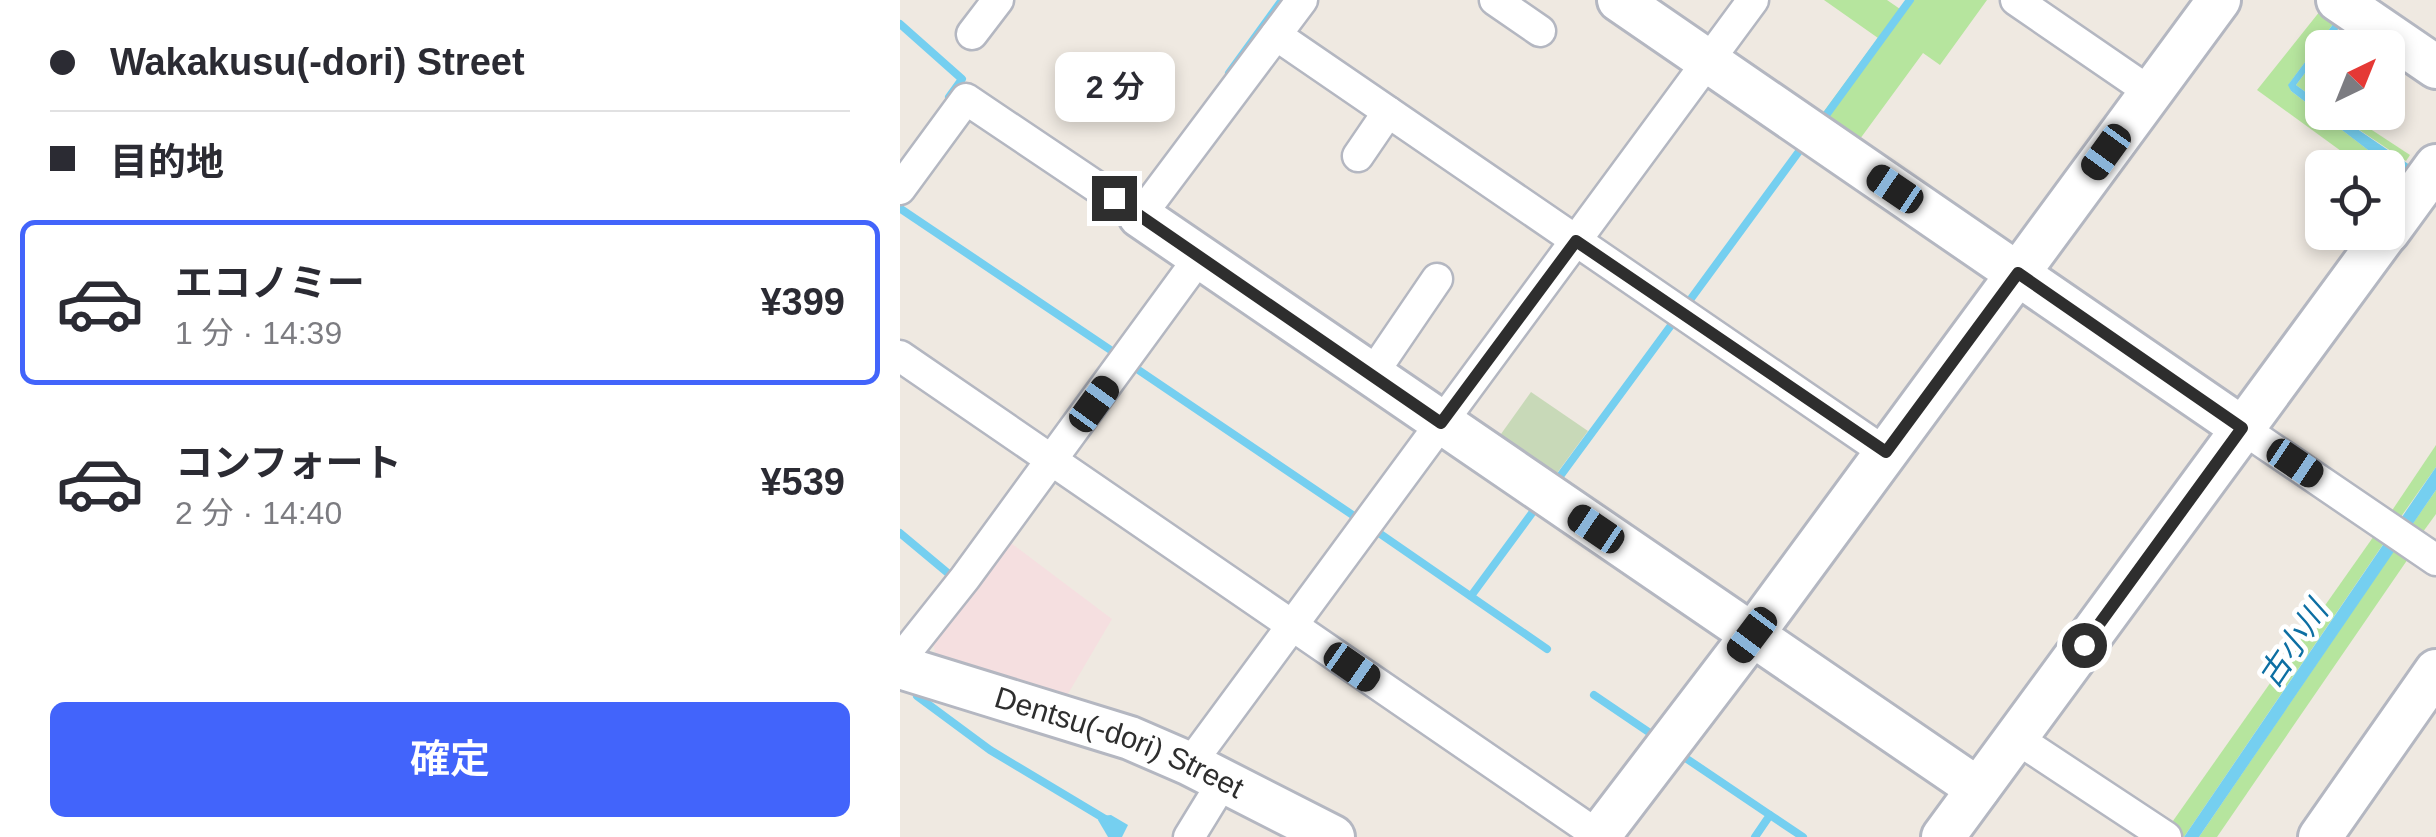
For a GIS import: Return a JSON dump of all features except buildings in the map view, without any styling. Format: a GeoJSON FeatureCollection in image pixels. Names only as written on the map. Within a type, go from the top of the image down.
{"type":"FeatureCollection","features":[{"type":"Feature","properties":{"kind":"street"},"geometry":{"type":"LineString","coordinates":[[972,34],[998,0]]}},
{"type":"Feature","properties":{"kind":"street"},"geometry":{"type":"LineString","coordinates":[[1140,216],[1302,0]]}},
{"type":"Feature","properties":{"kind":"street"},"geometry":{"type":"LineString","coordinates":[[1619,0],[2436,560]]}},
{"type":"Feature","properties":{"kind":"street"},"geometry":{"type":"LineString","coordinates":[[1190,837],[1207,772],[1291,625],[1753,0]]}},
{"type":"Feature","properties":{"kind":"street"},"geometry":{"type":"LineString","coordinates":[[2016,0],[2150,92]]}},
{"type":"Feature","properties":{"kind":"street"},"geometry":{"type":"LineString","coordinates":[[900,356],[1599,836],[1752,635],[2219,0]]}},
{"type":"Feature","properties":{"kind":"street"},"geometry":{"type":"LineString","coordinates":[[1503,2],[1540,31]]}},
{"type":"Feature","properties":{"kind":"street"},"geometry":{"type":"LineString","coordinates":[[2345,5],[2436,67]]}},
{"type":"Feature","properties":{"kind":"street"},"geometry":{"type":"LineString","coordinates":[[1276,35],[1886,452]]}},
{"type":"Feature","properties":{"kind":"street"},"geometry":{"type":"LineString","coordinates":[[900,189],[966,99],[1978,789]]}},
{"type":"Feature","properties":{"kind":"street"},"geometry":{"type":"LineString","coordinates":[[1358,156],[1388,112]]}},
{"type":"Feature","properties":{"kind":"street"},"geometry":{"type":"LineString","coordinates":[[2405,208],[2427,178]]}},
{"type":"Feature","properties":{"kind":"street"},"geometry":{"type":"LineString","coordinates":[[1944,837],[2374,250]]}},
{"type":"Feature","properties":{"kind":"street"},"geometry":{"type":"LineString","coordinates":[[904,650],[1052,462],[1199,258]]}},
{"type":"Feature","properties":{"kind":"street"},"geometry":{"type":"LineString","coordinates":[[1372,376],[1437,279]]}},
{"type":"Feature","properties":{"kind":"street","name":"Dentsu(-dori) Street"},"geometry":{"type":"LineString","coordinates":[[904,650],[1130,738],[1207,772],[1333,837]]}},
{"type":"Feature","properties":{"kind":"street"},"geometry":{"type":"LineString","coordinates":[[2320,837],[2436,671]]}},
{"type":"Feature","properties":{"kind":"street"},"geometry":{"type":"LineString","coordinates":[[2016,738],[2166,837]]}},
{"type":"Feature","properties":{"kind":"shaded area"},"geometry":{"type":"Polygon","coordinates":[[[1007,540],[1112,619],[1065,699],[936,657],[933,643],[1007,540]]]}},
{"type":"Feature","properties":{"kind":"green space"},"geometry":{"type":"Polygon","coordinates":[[[1824,0],[1887,0],[1900,9],[1907,0],[1987,0],[1940,65],[1923,53],[1857,143],[1819,118],[1878,38],[1824,0]]]}},
{"type":"Feature","properties":{"kind":"green space"},"geometry":{"type":"Polygon","coordinates":[[[2324,6],[2339,16],[2329,30],[2305,30],[2305,62],[2289,84],[2291,91],[2305,102],[2305,125],[2257,90],[2324,6]]]}},
{"type":"Feature","properties":{"kind":"green space"},"geometry":{"type":"Polygon","coordinates":[[[2305,73],[2305,92],[2296,85],[2305,73]]]}},
{"type":"Feature","properties":{"kind":"green space"},"geometry":{"type":"Polygon","coordinates":[[[2312,130],[2342,130],[2368,150],[2340,150],[2312,130]]]}},
{"type":"Feature","properties":{"kind":"green space"},"geometry":{"type":"Polygon","coordinates":[[[2360,130],[2372,130],[2402,150],[2390,150],[2360,130]]]}},
{"type":"Feature","properties":{"kind":"green space"},"geometry":{"type":"Polygon","coordinates":[[[1531,392],[1588,431],[1552,480],[1496,441],[1531,392]]]}},
{"type":"Feature","properties":{"kind":"green space"},"geometry":{"type":"Polygon","coordinates":[[[2436,445],[2436,467],[2398,521],[2389,515],[2436,445]]]}},
{"type":"Feature","properties":{"kind":"green space"},"geometry":{"type":"Polygon","coordinates":[[[2436,490],[2436,514],[2420,536],[2409,529],[2436,490]]]}},
{"type":"Feature","properties":{"kind":"green space"},"geometry":{"type":"Polygon","coordinates":[[[2376,533],[2386,540],[2184,837],[2168,828],[2376,533]]]}},
{"type":"Feature","properties":{"kind":"green space"},"geometry":{"type":"Polygon","coordinates":[[[2396,547],[2410,556],[2217,837],[2199,837],[2396,547]]]}},
{"type":"Feature","properties":{"kind":"water"},"geometry":{"type":"Polygon","coordinates":[[[2351,0],[2360,0],[2337,30],[2329,30],[2351,0]]]}},
{"type":"Feature","properties":{"kind":"water"},"geometry":{"type":"Polygon","coordinates":[[[2305,62],[2305,73],[2296,85],[2305,92],[2305,102],[2288,85],[2305,62]]]}},
{"type":"Feature","properties":{"kind":"water"},"geometry":{"type":"Polygon","coordinates":[[[2342,130],[2359,130],[2388,150],[2368,150],[2342,130]]]}},
{"type":"Feature","properties":{"kind":"water"},"geometry":{"type":"Polygon","coordinates":[[[2405,162],[2436,183],[2436,202],[2405,178],[2405,162]]]}},
{"type":"Feature","properties":{"kind":"water"},"geometry":{"type":"Polygon","coordinates":[[[2436,467],[2436,490],[2199,837],[2184,837],[2436,467]]]}},
{"type":"Feature","properties":{"kind":"water"},"geometry":{"type":"Polygon","coordinates":[[[1111,815],[1128,825],[1122,837],[1108,837],[1098,820],[1100,816],[1111,815]]]}},
{"type":"Feature","properties":{"kind":"waterway"},"geometry":{"type":"LineString","coordinates":[[1229,73],[1282,0]]}},
{"type":"Feature","properties":{"kind":"waterway"},"geometry":{"type":"LineString","coordinates":[[1824,118],[1910,0]]}},
{"type":"Feature","properties":{"kind":"waterway"},"geometry":{"type":"LineString","coordinates":[[900,24],[962,79],[949,97]]}},
{"type":"Feature","properties":{"kind":"waterway"},"geometry":{"type":"LineString","coordinates":[[1690,300],[1800,150]]}},
{"type":"Feature","properties":{"kind":"waterway"},"geometry":{"type":"LineString","coordinates":[[901,209],[1115,353]]}},
{"type":"Feature","properties":{"kind":"waterway"},"geometry":{"type":"LineString","coordinates":[[1558,479],[1672,324]]}},
{"type":"Feature","properties":{"kind":"waterway"},"geometry":{"type":"LineString","coordinates":[[1137,369],[1354,516]]}},
{"type":"Feature","properties":{"kind":"waterway"},"geometry":{"type":"LineString","coordinates":[[1471,596],[1535,509]]}},
{"type":"Feature","properties":{"kind":"waterway"},"geometry":{"type":"LineString","coordinates":[[900,533],[949,574]]}},
{"type":"Feature","properties":{"kind":"waterway"},"geometry":{"type":"LineString","coordinates":[[1379,533],[1547,649]]}},
{"type":"Feature","properties":{"kind":"waterway"},"geometry":{"type":"LineString","coordinates":[[1594,695],[1653,735]]}},
{"type":"Feature","properties":{"kind":"waterway"},"geometry":{"type":"LineString","coordinates":[[917,696],[990,750],[1105,819]]}},
{"type":"Feature","properties":{"kind":"waterway"},"geometry":{"type":"LineString","coordinates":[[1687,759],[1770,815],[1755,837]]}},
{"type":"Feature","properties":{"kind":"waterway"},"geometry":{"type":"LineString","coordinates":[[1770,815],[1803,837]]}},
{"type":"Feature","properties":{"kind":"route"},"geometry":{"type":"LineString","coordinates":[[1114,198],[1441,423],[1576,241],[1886,452],[2018,273],[2242,428],[2084,645]]}},
{"type":"Feature","properties":{"kind":"water label","name":"古小川"},"geometry":{"type":"Point","coordinates":[2293,644]}}]}
